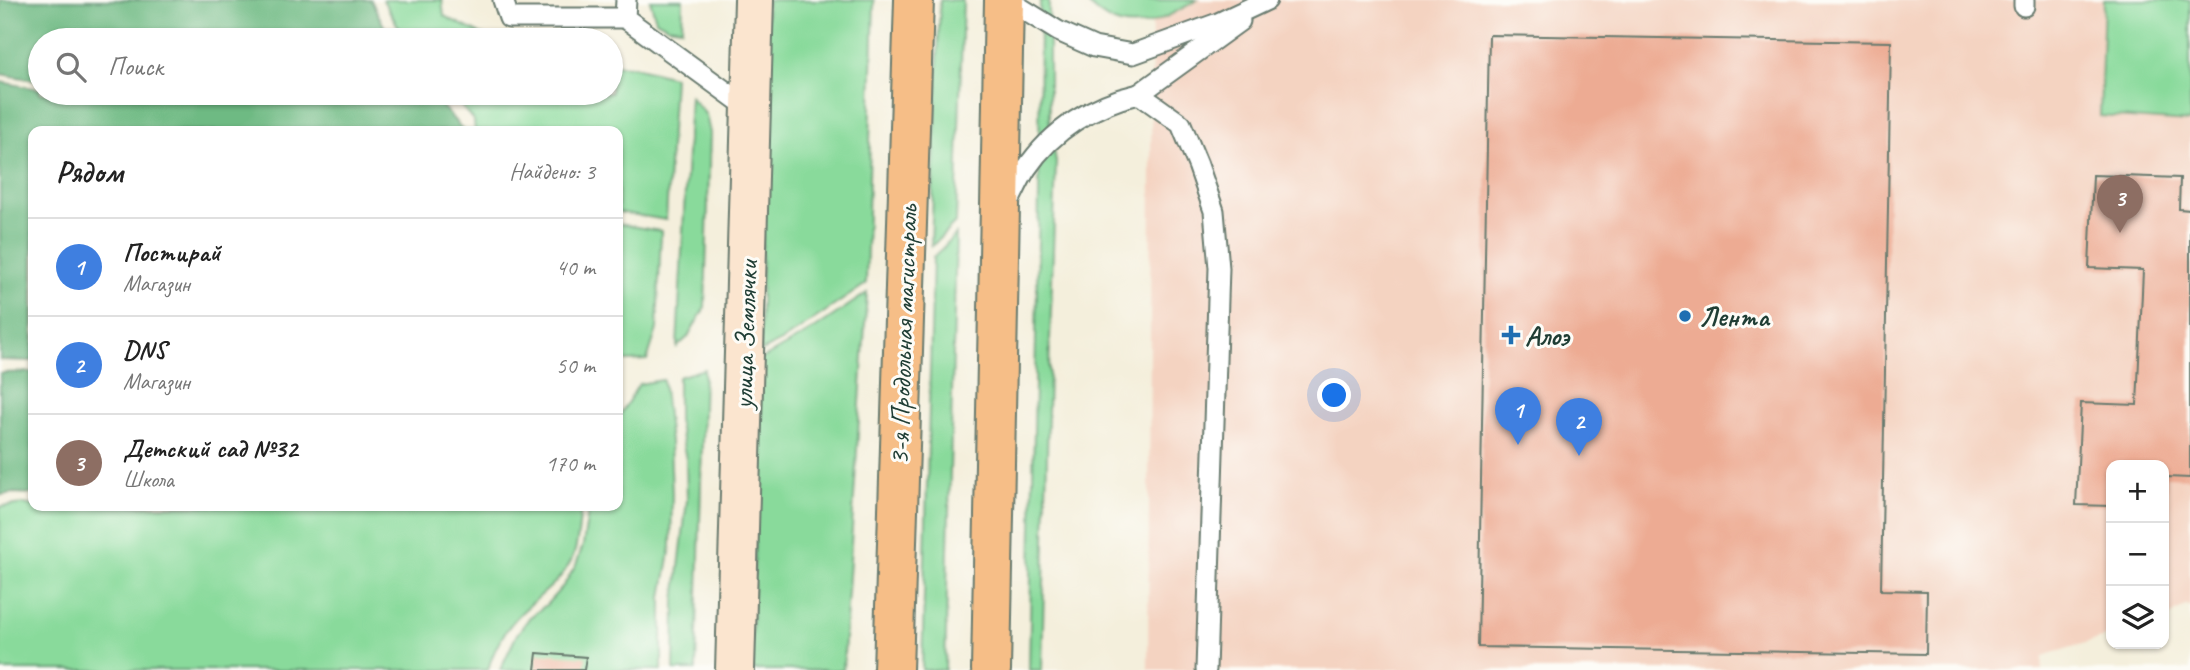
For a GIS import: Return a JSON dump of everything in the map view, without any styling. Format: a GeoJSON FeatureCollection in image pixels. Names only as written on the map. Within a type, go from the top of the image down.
{"type":"FeatureCollection","features":[{"type":"Feature","properties":{"kind":"highway","name":"3-я Продольная магистраль"},"geometry":{"type":"LineString","coordinates":[[893,670],[914,0]]}},
{"type":"Feature","properties":{"kind":"highway"},"geometry":{"type":"LineString","coordinates":[[991,670],[1006,0]]}},
{"type":"Feature","properties":{"kind":"main road","name":"улица Землячки"},"geometry":{"type":"LineString","coordinates":[[735,670],[754,0]]}},
{"type":"Feature","properties":{"kind":"lane"},"geometry":{"type":"LineString","coordinates":[[503,0],[509,18],[625,9],[752,110]]}},
{"type":"Feature","properties":{"kind":"lane"},"geometry":{"type":"LineString","coordinates":[[1006,0],[1058,31],[1094,47],[1133,54],[1218,23],[1269,0]]}},
{"type":"Feature","properties":{"kind":"lane"},"geometry":{"type":"LineString","coordinates":[[999,220],[1027,167],[1057,135],[1088,111],[1139,94],[1269,0]]}},
{"type":"Feature","properties":{"kind":"lane"},"geometry":{"type":"LineString","coordinates":[[1139,94],[1181,124],[1214,211],[1219,268],[1206,670]]}},
{"type":"Feature","properties":{"kind":"shaded area"},"geometry":{"type":"Polygon","coordinates":[[[1152,0],[2190,0],[2190,606],[2185,606],[2169,617],[2169,460],[2106,460],[2106,637],[2043,656],[2042,670],[1148,670],[1152,0]]]}},
{"type":"Feature","properties":{"kind":"green space"},"geometry":{"type":"Polygon","coordinates":[[[0,0],[371,0],[385,28],[28,28],[28,79],[0,74],[0,0]]]}},
{"type":"Feature","properties":{"kind":"green space"},"geometry":{"type":"Polygon","coordinates":[[[383,0],[442,0],[444,16],[468,28],[399,28],[383,0]]]}},
{"type":"Feature","properties":{"kind":"green space"},"geometry":{"type":"Polygon","coordinates":[[[650,0],[683,0],[682,28],[667,26],[656,20],[650,0]]]}},
{"type":"Feature","properties":{"kind":"green space"},"geometry":{"type":"Polygon","coordinates":[[[767,0],[874,0],[866,284],[785,339],[760,352],[767,0]]]}},
{"type":"Feature","properties":{"kind":"green space"},"geometry":{"type":"Polygon","coordinates":[[[940,0],[963,0],[956,222],[931,247],[940,0]]]}},
{"type":"Feature","properties":{"kind":"green space"},"geometry":{"type":"Polygon","coordinates":[[[1040,0],[1049,0],[1049,118],[1056,162],[1042,670],[1029,670],[1039,194],[1040,0]]]}},
{"type":"Feature","properties":{"kind":"green space"},"geometry":{"type":"Polygon","coordinates":[[[1083,0],[1197,0],[1160,20],[1130,26],[1110,20],[1083,0]]]}},
{"type":"Feature","properties":{"kind":"green space"},"geometry":{"type":"Polygon","coordinates":[[[2104,0],[2190,0],[2190,122],[2100,116],[2104,0]]]}},
{"type":"Feature","properties":{"kind":"green space"},"geometry":{"type":"Polygon","coordinates":[[[623,66],[674,77],[666,220],[623,213],[623,126],[474,126],[474,121],[460,105],[623,105],[623,66]]]}},
{"type":"Feature","properties":{"kind":"green space"},"geometry":{"type":"Polygon","coordinates":[[[0,82],[28,87],[28,105],[441,105],[460,126],[28,126],[28,361],[0,360],[0,82]]]}},
{"type":"Feature","properties":{"kind":"green space"},"geometry":{"type":"Polygon","coordinates":[[[690,96],[706,115],[710,133],[705,307],[688,337],[677,347],[690,96]]]}},
{"type":"Feature","properties":{"kind":"green space"},"geometry":{"type":"Polygon","coordinates":[[[623,225],[661,231],[657,329],[647,360],[623,360],[623,225]]]}},
{"type":"Feature","properties":{"kind":"green space"},"geometry":{"type":"Polygon","coordinates":[[[956,234],[945,670],[922,670],[933,258],[956,234]]]}},
{"type":"Feature","properties":{"kind":"green space"},"geometry":{"type":"Polygon","coordinates":[[[867,293],[843,670],[751,670],[760,360],[814,329],[867,293]]]}},
{"type":"Feature","properties":{"kind":"green space"},"geometry":{"type":"Polygon","coordinates":[[[704,369],[696,670],[674,670],[675,601],[687,500],[686,459],[678,420],[678,377],[704,369]]]}},
{"type":"Feature","properties":{"kind":"green space"},"geometry":{"type":"Polygon","coordinates":[[[28,372],[28,494],[0,495],[0,373],[28,372]]]}},
{"type":"Feature","properties":{"kind":"green space"},"geometry":{"type":"Polygon","coordinates":[[[663,380],[670,442],[671,546],[662,597],[662,670],[500,670],[517,634],[530,617],[546,605],[564,585],[576,565],[583,545],[588,511],[623,511],[623,410],[639,384],[663,380]]]}},
{"type":"Feature","properties":{"kind":"green space"},"geometry":{"type":"Polygon","coordinates":[[[24,504],[28,505],[28,511],[580,511],[577,542],[570,564],[558,580],[509,626],[496,647],[488,670],[0,670],[0,507],[24,504]]]}},
{"type":"Feature","properties":{"kind":"building","name":"Лента"},"geometry":{"type":"Polygon","coordinates":[[[1489,35],[1891,42],[1881,590],[1927,591],[1926,654],[1478,647],[1489,35]]]}},
{"type":"Feature","properties":{"kind":"building"},"geometry":{"type":"Polygon","coordinates":[[[2093,175],[2180,178],[2179,209],[2190,210],[2190,478],[2169,477],[2169,460],[2106,460],[2106,506],[2076,505],[2081,403],[2137,405],[2143,270],[2089,268],[2093,175]]]}},
{"type":"Feature","properties":{"kind":"building"},"geometry":{"type":"Polygon","coordinates":[[[537,653],[586,657],[584,670],[535,670],[537,653]]]}},
{"type":"Feature","properties":{"kind":"place","name":"Детский сад №32"},"geometry":{"type":"Point","coordinates":[2120,233]}},
{"type":"Feature","properties":{"kind":"place","name":"Лента"},"geometry":{"type":"Point","coordinates":[1685,316]}},
{"type":"Feature","properties":{"kind":"place","name":"Алоэ"},"geometry":{"type":"Point","coordinates":[1511,335]}},
{"type":"Feature","properties":{"kind":"place","name":"Постирай"},"geometry":{"type":"Point","coordinates":[1518,445]}},
{"type":"Feature","properties":{"kind":"place","name":"DNS"},"geometry":{"type":"Point","coordinates":[1579,456]}}]}
